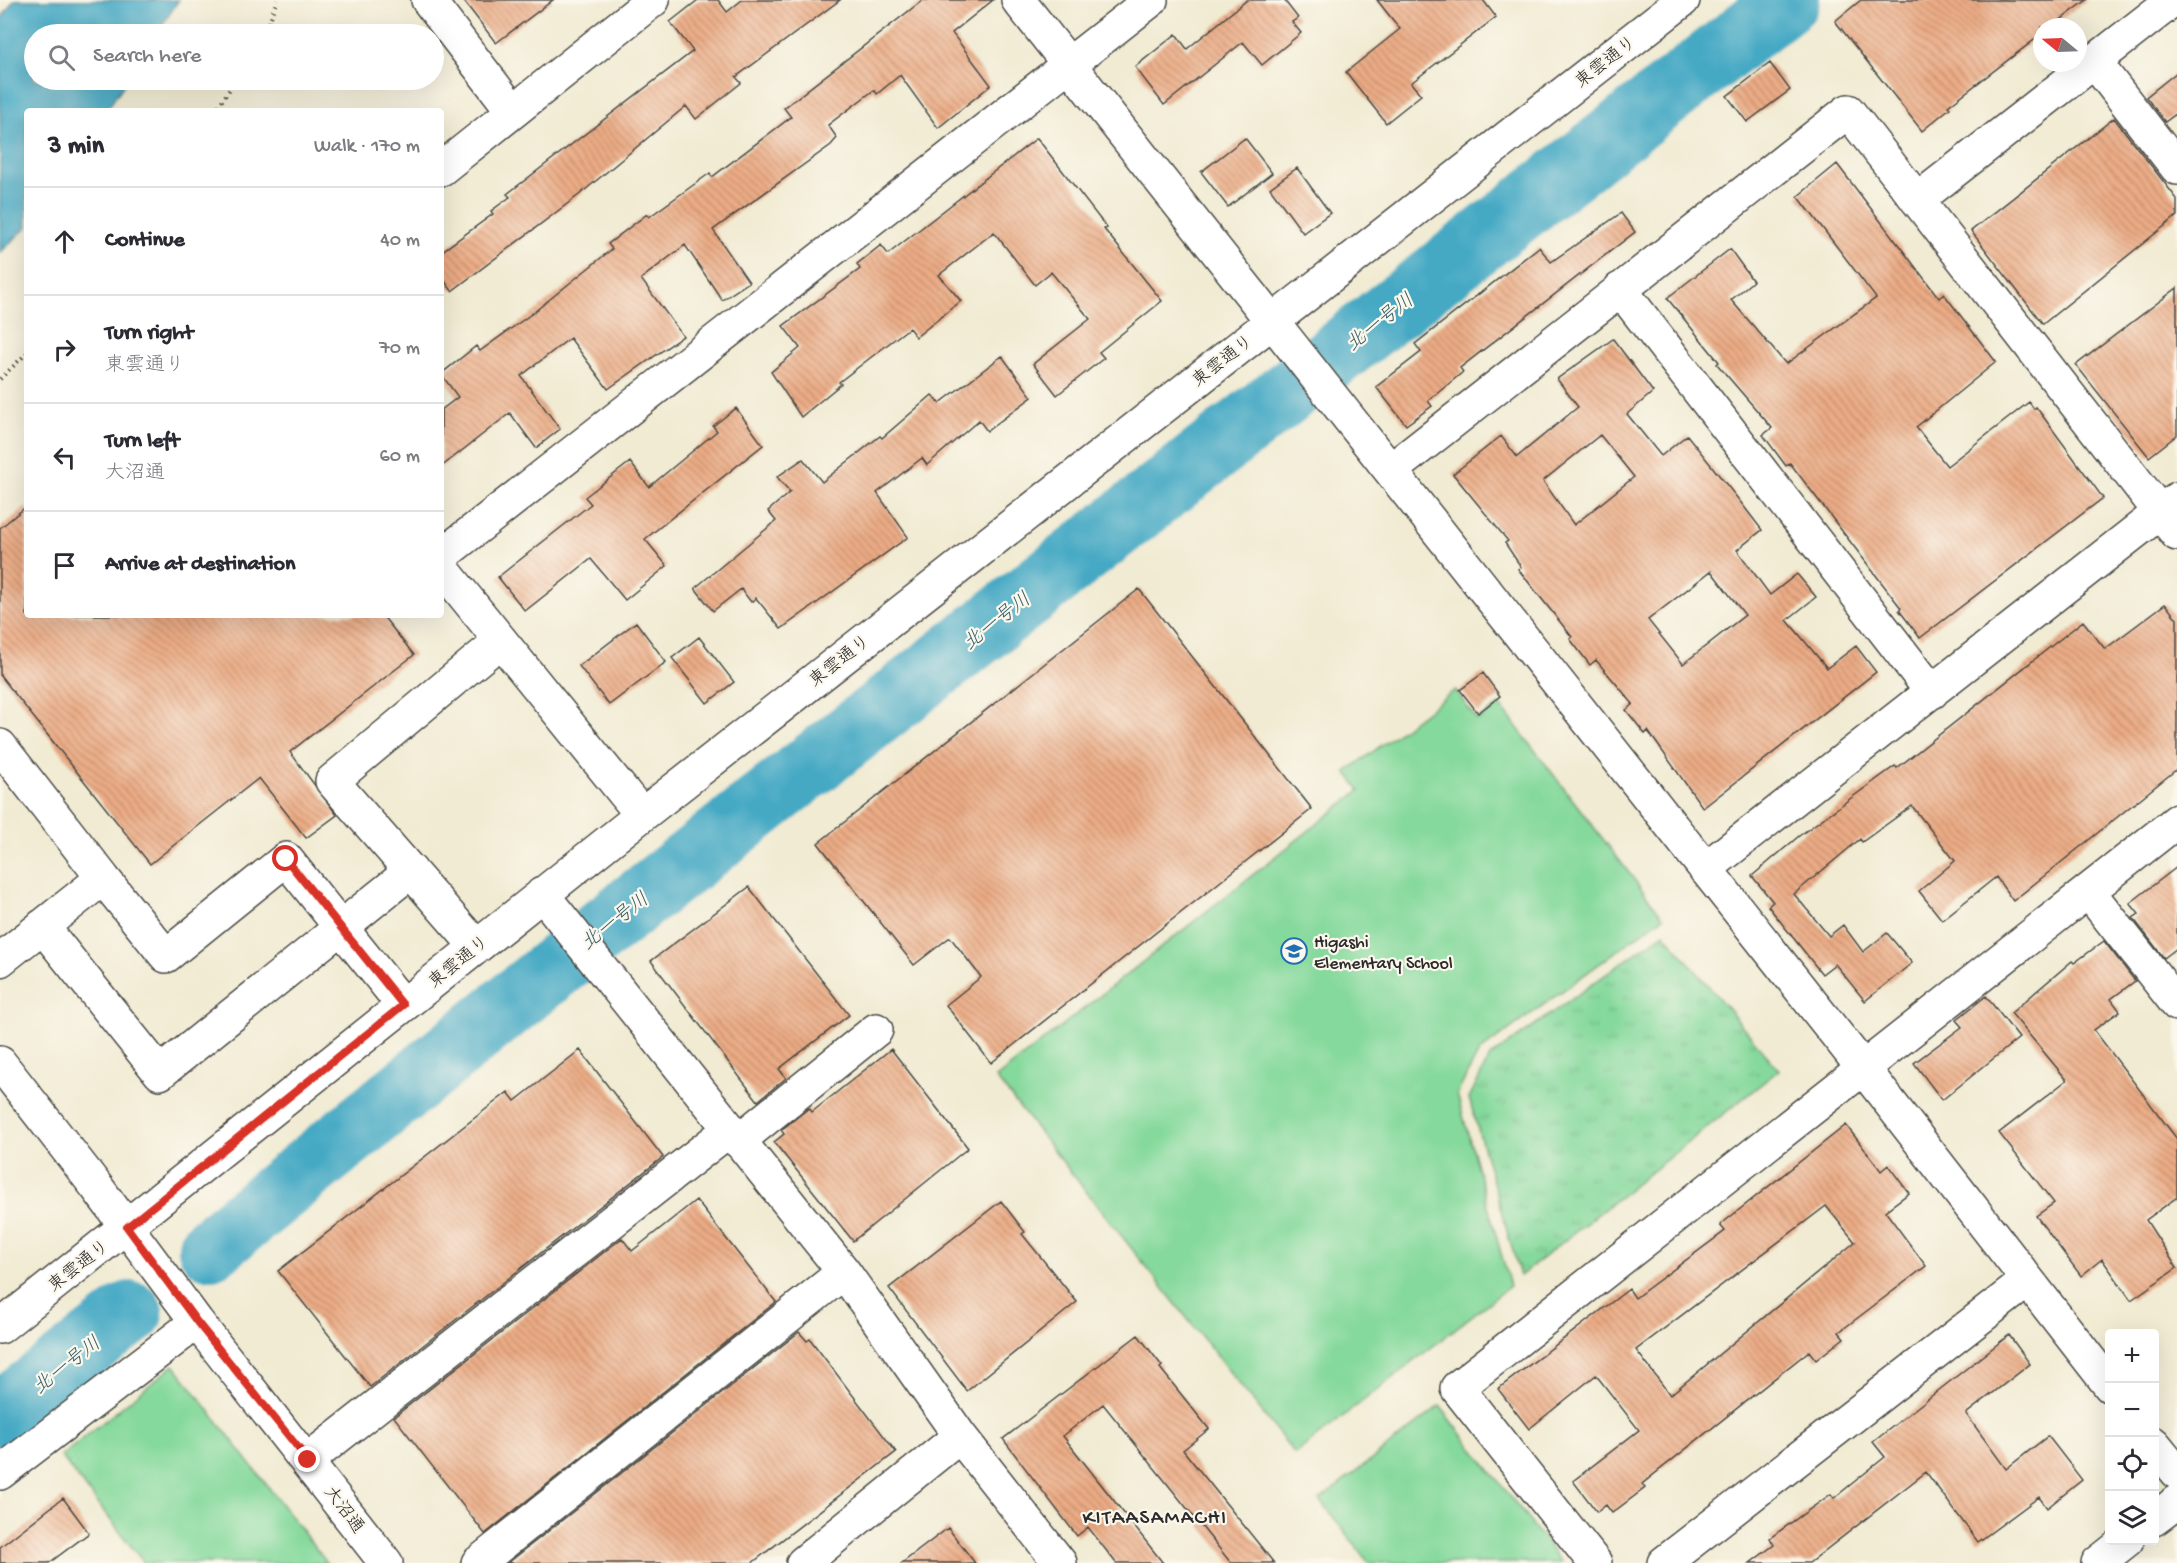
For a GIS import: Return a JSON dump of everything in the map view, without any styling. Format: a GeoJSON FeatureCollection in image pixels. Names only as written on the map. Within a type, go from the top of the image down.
{"type":"FeatureCollection","features":[{"type":"Feature","properties":{"kind":"street"},"geometry":{"type":"LineString","coordinates":[[428,0],[513,111]]}},
{"type":"Feature","properties":{"kind":"street"},"geometry":{"type":"LineString","coordinates":[[444,167],[653,0]]}},
{"type":"Feature","properties":{"kind":"street"},"geometry":{"type":"LineString","coordinates":[[1018,0],[1863,1068],[2107,1383]]}},
{"type":"Feature","properties":{"kind":"street"},"geometry":{"type":"LineString","coordinates":[[444,554],[1151,0]]}},
{"type":"Feature","properties":{"kind":"street","name":"東雲通り"},"geometry":{"type":"LineString","coordinates":[[0,1327],[642,815],[1683,0]]}},
{"type":"Feature","properties":{"kind":"street"},"geometry":{"type":"LineString","coordinates":[[1917,200],[2173,0]]}},
{"type":"Feature","properties":{"kind":"street"},"geometry":{"type":"LineString","coordinates":[[2094,61],[2177,168]]}},
{"type":"Feature","properties":{"kind":"street"},"geometry":{"type":"LineString","coordinates":[[1390,470],[1848,111],[2171,515],[1932,692],[1705,869]]}},
{"type":"Feature","properties":{"kind":"street"},"geometry":{"type":"LineString","coordinates":[[1620,290],[1932,692]]}},
{"type":"Feature","properties":{"kind":"street"},"geometry":{"type":"LineString","coordinates":[[444,571],[642,815]]}},
{"type":"Feature","properties":{"kind":"street"},"geometry":{"type":"LineString","coordinates":[[476,946],[332,781],[500,642]]}},
{"type":"Feature","properties":{"kind":"street"},"geometry":{"type":"LineString","coordinates":[[0,746],[166,956],[286,859],[403,1005]]}},
{"type":"Feature","properties":{"kind":"street"},"geometry":{"type":"LineString","coordinates":[[1595,1563],[1457,1388],[2177,821]]}},
{"type":"Feature","properties":{"kind":"street"},"geometry":{"type":"LineString","coordinates":[[42,926],[160,1073],[411,871]]}},
{"type":"Feature","properties":{"kind":"street"},"geometry":{"type":"LineString","coordinates":[[0,960],[103,878]]}},
{"type":"Feature","properties":{"kind":"street"},"geometry":{"type":"LineString","coordinates":[[2088,891],[2177,1004]]}},
{"type":"Feature","properties":{"kind":"street"},"geometry":{"type":"LineString","coordinates":[[542,894],[844,1272],[960,1437],[1060,1563]]}},
{"type":"Feature","properties":{"kind":"street"},"geometry":{"type":"LineString","coordinates":[[308,1460],[733,1135],[876,1030]]}},
{"type":"Feature","properties":{"kind":"street","name":"大沼通"},"geometry":{"type":"LineString","coordinates":[[0,1063],[197,1322],[308,1460],[386,1563]]}},
{"type":"Feature","properties":{"kind":"street"},"geometry":{"type":"LineString","coordinates":[[478,1563],[844,1272]]}},
{"type":"Feature","properties":{"kind":"street"},"geometry":{"type":"LineString","coordinates":[[1664,1563],[2027,1281]]}},
{"type":"Feature","properties":{"kind":"street"},"geometry":{"type":"LineString","coordinates":[[0,1473],[197,1322]]}},
{"type":"Feature","properties":{"kind":"street"},"geometry":{"type":"LineString","coordinates":[[804,1563],[960,1437]]}},
{"type":"Feature","properties":{"kind":"street"},"geometry":{"type":"LineString","coordinates":[[2159,1450],[2177,1472]]}},
{"type":"Feature","properties":{"kind":"street"},"geometry":{"type":"LineString","coordinates":[[2159,1515],[2177,1502]]}},
{"type":"Feature","properties":{"kind":"street"},"geometry":{"type":"LineString","coordinates":[[2098,1563],[2121,1545]]}},
{"type":"Feature","properties":{"kind":"path"},"geometry":{"type":"LineString","coordinates":[[269,24],[277,0]]}},
{"type":"Feature","properties":{"kind":"path"},"geometry":{"type":"LineString","coordinates":[[217,108],[229,90]]}},
{"type":"Feature","properties":{"kind":"path"},"geometry":{"type":"LineString","coordinates":[[0,379],[24,355]]}},
{"type":"Feature","properties":{"kind":"green space"},"geometry":{"type":"Polygon","coordinates":[[[1455,690],[1477,720],[1500,705],[1663,917],[1479,1052],[1457,1094],[1510,1286],[1295,1454],[996,1078],[1360,790],[1346,772],[1455,690]]]}},
{"type":"Feature","properties":{"kind":"green space"},"geometry":{"type":"Polygon","coordinates":[[[1664,933],[1779,1070],[1520,1276],[1469,1098],[1490,1057],[1664,933]]]}},
{"type":"Feature","properties":{"kind":"green space"},"geometry":{"type":"Polygon","coordinates":[[[174,1365],[327,1563],[144,1563],[61,1456],[174,1365]]]}},
{"type":"Feature","properties":{"kind":"green space"},"geometry":{"type":"Polygon","coordinates":[[[1440,1406],[1562,1563],[1369,1563],[1320,1500],[1440,1406]]]}},
{"type":"Feature","properties":{"kind":"water"},"geometry":{"type":"Polygon","coordinates":[[[14,0],[179,0],[163,24],[24,24],[24,90],[120,90],[108,108],[24,108],[24,230],[0,253],[0,20],[14,0]]]}},
{"type":"Feature","properties":{"kind":"building"},"geometry":{"type":"Polygon","coordinates":[[[463,0],[553,0],[496,43],[463,0]]]}},
{"type":"Feature","properties":{"kind":"building"},"geometry":{"type":"Polygon","coordinates":[[[698,0],[718,0],[727,12],[742,0],[840,0],[736,77],[741,83],[696,119],[686,106],[579,195],[452,291],[444,280],[444,250],[493,214],[491,211],[510,197],[507,194],[693,51],[670,22],[698,0]]]}},
{"type":"Feature","properties":{"kind":"building"},"geometry":{"type":"Polygon","coordinates":[[[923,0],[993,0],[952,33],[991,85],[938,128],[900,75],[877,94],[874,90],[828,125],[837,138],[831,145],[713,230],[749,282],[722,300],[685,245],[641,279],[683,336],[608,389],[570,338],[521,376],[560,429],[536,448],[510,413],[444,465],[444,408],[458,397],[444,378],[444,372],[476,346],[480,351],[534,312],[612,249],[608,244],[647,214],[649,217],[710,173],[712,177],[791,117],[784,108],[923,0]]]}},
{"type":"Feature","properties":{"kind":"building"},"geometry":{"type":"Polygon","coordinates":[[[1247,0],[1284,0],[1298,18],[1292,22],[1301,33],[1262,65],[1243,42],[1164,105],[1135,67],[1176,34],[1187,49],[1247,0]]]}},
{"type":"Feature","properties":{"kind":"building"},"geometry":{"type":"Polygon","coordinates":[[[1377,0],[1483,0],[1496,17],[1411,83],[1421,95],[1386,123],[1346,72],[1400,29],[1377,0]]]}},
{"type":"Feature","properties":{"kind":"building"},"geometry":{"type":"Polygon","coordinates":[[[1861,0],[2087,0],[2063,18],[2033,18],[2033,41],[1948,106],[1950,108],[1922,131],[1835,21],[1861,0]]]}},
{"type":"Feature","properties":{"kind":"building"},"geometry":{"type":"Polygon","coordinates":[[[1770,63],[1790,90],[1747,122],[1727,96],[1770,63]]]}},
{"type":"Feature","properties":{"kind":"building"},"geometry":{"type":"Polygon","coordinates":[[[2177,72],[2177,113],[2165,122],[2146,97],[2177,72]]]}},
{"type":"Feature","properties":{"kind":"building"},"geometry":{"type":"Polygon","coordinates":[[[2114,118],[2177,199],[2177,216],[2043,324],[1971,231],[2114,118]]]}},
{"type":"Feature","properties":{"kind":"building"},"geometry":{"type":"Polygon","coordinates":[[[1037,138],[1107,228],[1104,229],[1162,301],[1099,352],[1104,358],[1057,395],[1033,364],[1090,319],[1051,272],[1035,285],[994,232],[939,275],[961,301],[916,337],[909,328],[839,382],[841,384],[801,417],[771,372],[800,348],[783,326],[860,269],[857,264],[881,245],[888,254],[1037,138]]]}},
{"type":"Feature","properties":{"kind":"building"},"geometry":{"type":"Polygon","coordinates":[[[1245,138],[1272,173],[1228,207],[1201,172],[1245,138]]]}},
{"type":"Feature","properties":{"kind":"building"},"geometry":{"type":"Polygon","coordinates":[[[1837,164],[1939,298],[1944,294],[1996,362],[1916,427],[1947,466],[2029,402],[2034,409],[2036,407],[2103,498],[1920,638],[1899,610],[1901,608],[1790,463],[1786,466],[1763,435],[1772,428],[1717,364],[1719,362],[1667,298],[1730,249],[1753,281],[1731,300],[1786,364],[1876,298],[1798,196],[1837,164]]]}},
{"type":"Feature","properties":{"kind":"building"},"geometry":{"type":"Polygon","coordinates":[[[1297,168],[1330,213],[1303,233],[1270,188],[1297,168]]]}},
{"type":"Feature","properties":{"kind":"building"},"geometry":{"type":"Polygon","coordinates":[[[1621,213],[1635,232],[1460,368],[1463,372],[1428,401],[1432,406],[1406,425],[1376,387],[1421,352],[1415,344],[1539,247],[1551,262],[1621,213]]]}},
{"type":"Feature","properties":{"kind":"building"},"geometry":{"type":"Polygon","coordinates":[[[2177,288],[2177,435],[2149,457],[2076,365],[2177,288]]]}},
{"type":"Feature","properties":{"kind":"building"},"geometry":{"type":"Polygon","coordinates":[[[1613,339],[1653,392],[1627,414],[1661,456],[1687,435],[1742,504],[1762,530],[1737,550],[1770,595],[1797,574],[1816,597],[1787,620],[1827,668],[1856,646],[1876,672],[1703,808],[1648,731],[1645,734],[1626,710],[1633,704],[1596,660],[1590,665],[1570,639],[1572,637],[1518,569],[1521,567],[1505,543],[1508,541],[1453,474],[1501,436],[1517,457],[1578,407],[1557,379],[1613,339]],[[1600,435],[1543,481],[1574,525],[1634,477],[1600,435]],[[1711,571],[1648,620],[1683,664],[1745,615],[1711,571]]]}},
{"type":"Feature","properties":{"kind":"building"},"geometry":{"type":"Polygon","coordinates":[[[1002,356],[1032,397],[987,431],[979,420],[927,465],[922,458],[877,493],[908,537],[781,629],[756,598],[751,602],[741,589],[713,611],[695,588],[776,521],[768,511],[790,492],[777,477],[803,459],[822,482],[880,436],[882,438],[932,395],[940,403],[1002,356]]]}},
{"type":"Feature","properties":{"kind":"building"},"geometry":{"type":"Polygon","coordinates":[[[736,408],[763,445],[645,539],[667,566],[625,600],[591,559],[525,611],[498,577],[591,504],[585,497],[630,462],[649,487],[717,431],[713,426],[736,408]]]}},
{"type":"Feature","properties":{"kind":"building"},"geometry":{"type":"Polygon","coordinates":[[[24,508],[24,618],[384,618],[414,655],[290,752],[337,815],[306,838],[259,778],[150,864],[0,675],[0,528],[24,508]]]}},
{"type":"Feature","properties":{"kind":"building"},"geometry":{"type":"Polygon","coordinates":[[[1139,589],[1312,809],[991,1063],[946,1005],[981,977],[950,937],[914,965],[818,843],[1139,589]]]}},
{"type":"Feature","properties":{"kind":"building"},"geometry":{"type":"Polygon","coordinates":[[[2165,604],[2177,619],[2177,769],[2013,901],[1996,877],[1942,920],[1919,891],[1955,861],[1912,806],[1862,842],[1860,839],[1794,894],[1829,936],[1843,925],[1863,952],[1887,933],[1912,963],[1865,1001],[1835,964],[1822,974],[1768,906],[1773,902],[1752,876],[1799,836],[1895,766],[1897,768],[2083,621],[2105,649],[2165,604]]]}},
{"type":"Feature","properties":{"kind":"building"},"geometry":{"type":"Polygon","coordinates":[[[636,622],[666,662],[609,705],[579,666],[636,622]]]}},
{"type":"Feature","properties":{"kind":"building"},"geometry":{"type":"Polygon","coordinates":[[[699,637],[734,682],[707,703],[672,658],[699,637]]]}},
{"type":"Feature","properties":{"kind":"building"},"geometry":{"type":"Polygon","coordinates":[[[1483,673],[1500,696],[1478,713],[1460,690],[1483,673]]]}},
{"type":"Feature","properties":{"kind":"building"},"geometry":{"type":"Polygon","coordinates":[[[2177,867],[2177,948],[2164,958],[2133,918],[2139,914],[2130,903],[2177,867]]]}},
{"type":"Feature","properties":{"kind":"building"},"geometry":{"type":"Polygon","coordinates":[[[749,887],[849,1015],[779,1069],[786,1078],[758,1101],[651,961],[749,887]]]}},
{"type":"Feature","properties":{"kind":"building"},"geometry":{"type":"Polygon","coordinates":[[[2104,941],[2135,981],[2111,999],[2120,1011],[2094,1030],[2177,1139],[2177,1197],[2146,1220],[2177,1268],[2131,1300],[2102,1259],[2081,1276],[2036,1216],[2054,1203],[1999,1133],[2067,1080],[2011,1013],[2072,961],[2074,963],[2104,941]]]}},
{"type":"Feature","properties":{"kind":"building"},"geometry":{"type":"Polygon","coordinates":[[[1986,996],[2019,1038],[1942,1100],[1914,1063],[1962,1027],[1956,1020],[1986,996]]]}},
{"type":"Feature","properties":{"kind":"building"},"geometry":{"type":"Polygon","coordinates":[[[891,1049],[968,1148],[853,1241],[774,1142],[784,1134],[781,1130],[809,1108],[812,1112],[891,1049]]]}},
{"type":"Feature","properties":{"kind":"building"},"geometry":{"type":"Polygon","coordinates":[[[580,1050],[663,1157],[370,1387],[278,1271],[508,1092],[515,1101],[580,1050]]]}},
{"type":"Feature","properties":{"kind":"building"},"geometry":{"type":"Polygon","coordinates":[[[1846,1125],[1881,1171],[1888,1165],[1909,1193],[1885,1211],[1926,1266],[1839,1332],[1844,1338],[1816,1360],[1809,1351],[1642,1484],[1645,1488],[1612,1513],[1606,1505],[1597,1512],[1573,1481],[1639,1430],[1596,1375],[1529,1429],[1498,1389],[1629,1289],[1635,1298],[1725,1231],[1720,1225],[1846,1125]],[[1826,1206],[1636,1350],[1670,1395],[1855,1242],[1826,1206]]]}},
{"type":"Feature","properties":{"kind":"building"},"geometry":{"type":"Polygon","coordinates":[[[696,1200],[776,1302],[485,1534],[394,1417],[622,1238],[632,1251],[696,1200]]]}},
{"type":"Feature","properties":{"kind":"building"},"geometry":{"type":"Polygon","coordinates":[[[1001,1201],[1025,1232],[1022,1234],[1077,1302],[967,1391],[889,1288],[1001,1201]]]}},
{"type":"Feature","properties":{"kind":"building"},"geometry":{"type":"Polygon","coordinates":[[[799,1332],[807,1341],[810,1339],[896,1452],[752,1563],[508,1563],[799,1332]]]}},
{"type":"Feature","properties":{"kind":"building"},"geometry":{"type":"Polygon","coordinates":[[[1138,1335],[1162,1366],[1160,1368],[1209,1429],[1183,1450],[1274,1563],[1231,1563],[1103,1404],[1063,1436],[1163,1563],[1116,1563],[1088,1527],[1077,1536],[1003,1439],[1138,1335]]]}},
{"type":"Feature","properties":{"kind":"building"},"geometry":{"type":"Polygon","coordinates":[[[2009,1335],[2030,1364],[1966,1414],[2006,1469],[2048,1436],[2082,1480],[2047,1508],[2039,1497],[1978,1542],[1926,1472],[1809,1563],[1750,1563],[1774,1545],[1770,1538],[1831,1494],[1834,1498],[1885,1457],[1873,1442],[2009,1335]]]}},
{"type":"Feature","properties":{"kind":"building"},"geometry":{"type":"Polygon","coordinates":[[[63,1498],[89,1533],[49,1563],[0,1563],[0,1547],[63,1498]]]}},
{"type":"Feature","properties":{"kind":"building"},"geometry":{"type":"Polygon","coordinates":[[[948,1528],[975,1563],[902,1563],[948,1528]]]}},
{"type":"Feature","properties":{"kind":"waterway","name":"北一号川"},"geometry":{"type":"LineString","coordinates":[[210,1248],[604,928],[1788,0]]}},
{"type":"Feature","properties":{"kind":"waterway","name":"北一号川"},"geometry":{"type":"LineString","coordinates":[[0,1414],[131,1313]]}},
{"type":"Feature","properties":{"kind":"place","name":"Higashi Elementary School"},"geometry":{"type":"Point","coordinates":[1294,951]}},
{"type":"Feature","properties":{"kind":"district","name":"KITAASAMACHI"},"geometry":{"type":"Point","coordinates":[1155,1516]}},
{"type":"Feature","properties":{"kind":"route"},"geometry":{"type":"LineString","coordinates":[[286,859],[403,1005],[127,1227],[197,1322],[308,1460]]}}]}
